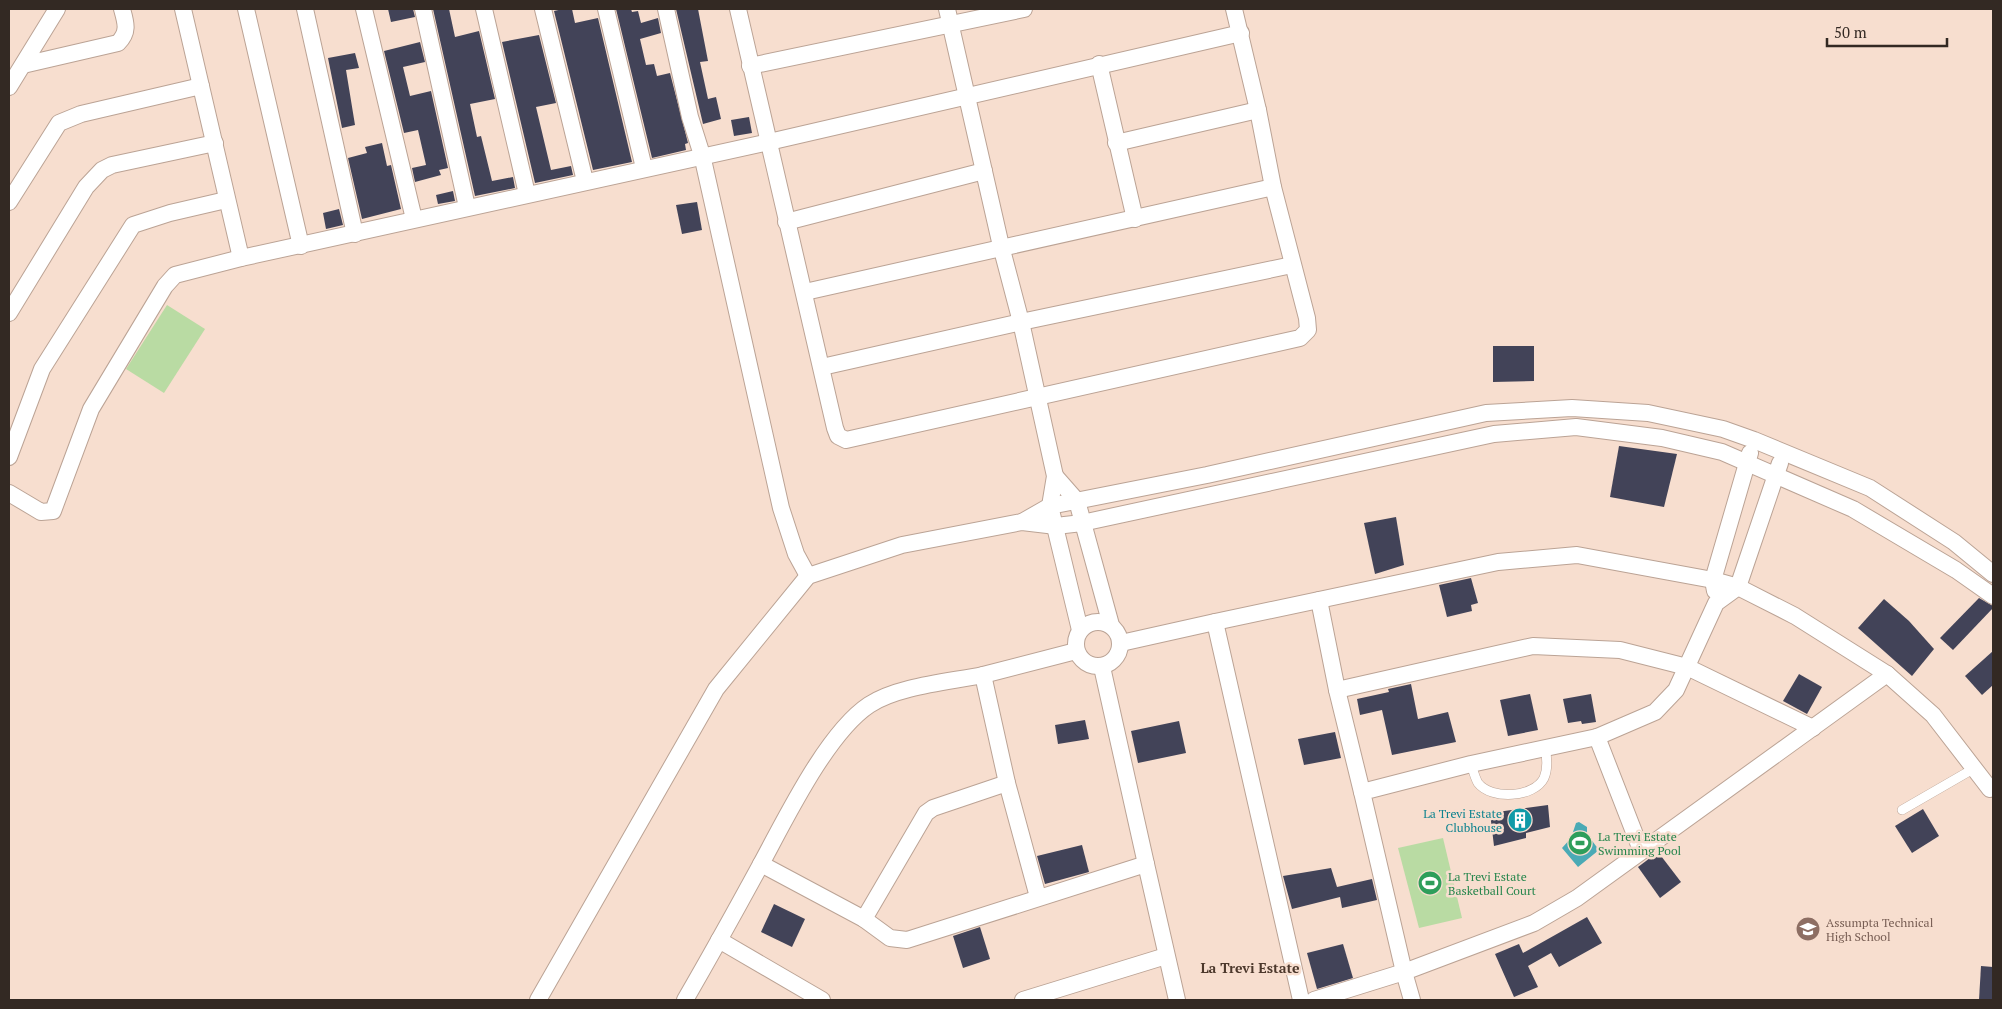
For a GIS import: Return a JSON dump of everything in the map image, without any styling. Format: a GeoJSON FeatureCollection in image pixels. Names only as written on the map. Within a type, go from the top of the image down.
{"type":"FeatureCollection","features":[{"type":"Feature","properties":{"kind":"street"},"geometry":{"type":"LineString","coordinates":[[9,87],[58,9]]}},
{"type":"Feature","properties":{"kind":"street"},"geometry":{"type":"LineString","coordinates":[[23,65],[118,43],[124,37],[127,28],[122,9]]}},
{"type":"Feature","properties":{"kind":"street"},"geometry":{"type":"LineString","coordinates":[[183,9],[215,143],[226,200],[242,258]]}},
{"type":"Feature","properties":{"kind":"street"},"geometry":{"type":"LineString","coordinates":[[246,9],[301,246]]}},
{"type":"Feature","properties":{"kind":"street"},"geometry":{"type":"LineString","coordinates":[[305,9],[355,234]]}},
{"type":"Feature","properties":{"kind":"street"},"geometry":{"type":"LineString","coordinates":[[364,9],[414,219]]}},
{"type":"Feature","properties":{"kind":"street"},"geometry":{"type":"LineString","coordinates":[[423,9],[467,207]]}},
{"type":"Feature","properties":{"kind":"street"},"geometry":{"type":"LineString","coordinates":[[484,9],[527,194]]}},
{"type":"Feature","properties":{"kind":"street"},"geometry":{"type":"LineString","coordinates":[[544,9],[585,181]]}},
{"type":"Feature","properties":{"kind":"street"},"geometry":{"type":"LineString","coordinates":[[606,9],[644,168]]}},
{"type":"Feature","properties":{"kind":"street"},"geometry":{"type":"LineString","coordinates":[[666,9],[690,117],[702,156],[781,508],[796,554],[808,576]]}},
{"type":"Feature","properties":{"kind":"street"},"geometry":{"type":"LineString","coordinates":[[738,9],[835,428],[838,436],[846,440],[1300,338],[1308,330],[1307,318],[1273,187],[1241,32],[1234,9]]}},
{"type":"Feature","properties":{"kind":"street"},"geometry":{"type":"LineString","coordinates":[[947,9],[1001,246],[1021,322],[1055,476],[1050,506],[1080,630]]}},
{"type":"Feature","properties":{"kind":"street"},"geometry":{"type":"LineString","coordinates":[[750,66],[1024,9]]}},
{"type":"Feature","properties":{"kind":"street"},"geometry":{"type":"LineString","coordinates":[[9,493],[41,512],[48,513],[53,510],[94,403],[165,286],[175,275],[467,207],[769,142],[1241,32]]}},
{"type":"Feature","properties":{"kind":"street"},"geometry":{"type":"LineString","coordinates":[[1099,64],[1134,219]]}},
{"type":"Feature","properties":{"kind":"street"},"geometry":{"type":"LineString","coordinates":[[9,202],[59,123],[81,114],[201,86]]}},
{"type":"Feature","properties":{"kind":"street"},"geometry":{"type":"LineString","coordinates":[[1116,142],[1258,110]]}},
{"type":"Feature","properties":{"kind":"street"},"geometry":{"type":"LineString","coordinates":[[9,313],[86,187],[102,170],[112,165],[215,143]]}},
{"type":"Feature","properties":{"kind":"street"},"geometry":{"type":"LineString","coordinates":[[786,222],[984,171]]}},
{"type":"Feature","properties":{"kind":"street"},"geometry":{"type":"LineString","coordinates":[[805,292],[1001,246],[1134,219],[1273,187]]}},
{"type":"Feature","properties":{"kind":"street"},"geometry":{"type":"LineString","coordinates":[[9,457],[42,369],[133,225],[170,213],[226,200]]}},
{"type":"Feature","properties":{"kind":"street"},"geometry":{"type":"LineString","coordinates":[[822,367],[1021,322],[1292,265]]}},
{"type":"Feature","properties":{"kind":"street"},"geometry":{"type":"LineString","coordinates":[[1022,522],[1050,506],[1207,475],[1486,413],[1572,408],[1648,414],[1723,429],[1754,440],[1870,488],[1954,542],[1993,574]]}},
{"type":"Feature","properties":{"kind":"street"},"geometry":{"type":"LineString","coordinates":[[1486,413],[1494,434]]}},
{"type":"Feature","properties":{"kind":"street"},"geometry":{"type":"LineString","coordinates":[[538,1000],[716,689],[808,576],[902,545],[1022,522],[1056,526],[1082,523],[1494,434],[1576,428],[1662,438],[1722,452],[1777,474],[1853,509],[1956,570],[1993,596]]}},
{"type":"Feature","properties":{"kind":"street"},"geometry":{"type":"LineString","coordinates":[[1716,603],[1713,580],[1754,440]]}},
{"type":"Feature","properties":{"kind":"street"},"geometry":{"type":"LineString","coordinates":[[1362,792],[1471,764],[1597,737],[1655,712],[1676,690],[1716,603],[1738,587],[1783,452]]}},
{"type":"Feature","properties":{"kind":"street"},"geometry":{"type":"LineString","coordinates":[[1055,476],[1077,501],[1111,625],[1118,633],[1121,643],[1119,654],[1112,663],[1102,667],[1091,666],[1082,660],[1076,651],[1076,640],[1080,630],[1089,623],[1100,621],[1111,625]]}},
{"type":"Feature","properties":{"kind":"street"},"geometry":{"type":"LineString","coordinates":[[1121,643],[1498,562],[1543,556],[1577,555],[1713,580],[1738,587],[1795,616],[1887,674],[1933,716],[1990,789]]}},
{"type":"Feature","properties":{"kind":"street"},"geometry":{"type":"LineString","coordinates":[[1319,600],[1337,690],[1412,1000]]}},
{"type":"Feature","properties":{"kind":"street"},"geometry":{"type":"LineString","coordinates":[[1215,622],[1301,1000]]}},
{"type":"Feature","properties":{"kind":"street"},"geometry":{"type":"LineString","coordinates":[[1337,690],[1533,646],[1620,650],[1687,667],[1813,728]]}},
{"type":"Feature","properties":{"kind":"street"},"geometry":{"type":"LineString","coordinates":[[685,1000],[797,798],[852,717],[871,704],[894,693],[983,675],[1076,651]]}},
{"type":"Feature","properties":{"kind":"street"},"geometry":{"type":"LineString","coordinates":[[1102,667],[1177,1000]]}},
{"type":"Feature","properties":{"kind":"street"},"geometry":{"type":"LineString","coordinates":[[1314,1000],[1404,972],[1534,923],[1578,898],[1641,850],[1887,674]]}},
{"type":"Feature","properties":{"kind":"street"},"geometry":{"type":"LineString","coordinates":[[983,675],[1007,783],[1038,897]]}},
{"type":"Feature","properties":{"kind":"street"},"geometry":{"type":"LineString","coordinates":[[1597,737],[1641,850]]}},
{"type":"Feature","properties":{"kind":"street"},"geometry":{"type":"LineString","coordinates":[[864,919],[926,813],[933,808],[1007,783]]}},
{"type":"Feature","properties":{"kind":"street"},"geometry":{"type":"LineString","coordinates":[[761,864],[864,919],[890,938],[908,940],[1146,864]]}},
{"type":"Feature","properties":{"kind":"street"},"geometry":{"type":"LineString","coordinates":[[719,940],[822,1000]]}},
{"type":"Feature","properties":{"kind":"street"},"geometry":{"type":"LineString","coordinates":[[1023,1000],[1166,956]]}},
{"type":"Feature","properties":{"kind":"lane"},"geometry":{"type":"LineString","coordinates":[[1471,764],[1478,783],[1490,792],[1511,794],[1526,791],[1540,785],[1545,777],[1547,760],[1545,747]]}},
{"type":"Feature","properties":{"kind":"lane"},"geometry":{"type":"LineString","coordinates":[[1902,810],[1973,769]]}},
{"type":"Feature","properties":{"kind":"green space"},"geometry":{"type":"Polygon","coordinates":[[[167,305],[205,329],[164,393],[126,369],[167,305]]]}},
{"type":"Feature","properties":{"kind":"green space","name":"La Trevi Estate Basketball Court"},"geometry":{"type":"Polygon","coordinates":[[[1443,838],[1462,918],[1419,928],[1398,848],[1443,838]]]}},
{"type":"Feature","properties":{"kind":"water","name":"La Trevi Estate Swimming Pool"},"geometry":{"type":"Polygon","coordinates":[[[1579,822],[1587,827],[1587,834],[1599,850],[1578,867],[1562,848],[1571,838],[1576,823],[1579,822]]]}},
{"type":"Feature","properties":{"kind":"building"},"geometry":{"type":"Polygon","coordinates":[[[388,9],[413,9],[415,17],[391,22],[388,9]]]}},
{"type":"Feature","properties":{"kind":"building"},"geometry":{"type":"Polygon","coordinates":[[[433,9],[449,9],[455,37],[479,31],[495,99],[470,104],[477,137],[481,136],[492,181],[513,177],[515,188],[475,196],[433,9]]]}},
{"type":"Feature","properties":{"kind":"building"},"geometry":{"type":"Polygon","coordinates":[[[572,9],[575,23],[598,18],[632,162],[593,170],[554,11],[572,9]]]}},
{"type":"Feature","properties":{"kind":"building"},"geometry":{"type":"Polygon","coordinates":[[[616,9],[631,9],[632,12],[638,11],[641,23],[658,18],[661,33],[640,39],[646,65],[654,64],[657,76],[670,73],[688,143],[685,144],[686,150],[652,158],[616,9]]]}},
{"type":"Feature","properties":{"kind":"building"},"geometry":{"type":"Polygon","coordinates":[[[676,9],[698,9],[708,61],[700,62],[708,99],[716,97],[721,119],[703,124],[676,9]]]}},
{"type":"Feature","properties":{"kind":"building"},"geometry":{"type":"Polygon","coordinates":[[[539,35],[556,103],[536,107],[551,170],[571,166],[573,175],[535,183],[502,42],[539,35]]]}},
{"type":"Feature","properties":{"kind":"building"},"geometry":{"type":"Polygon","coordinates":[[[420,42],[425,62],[403,67],[410,96],[431,91],[448,168],[439,170],[441,175],[415,182],[412,168],[426,165],[418,130],[404,133],[384,51],[420,42]]]}},
{"type":"Feature","properties":{"kind":"building"},"geometry":{"type":"Polygon","coordinates":[[[355,53],[359,68],[346,70],[355,125],[342,128],[328,58],[355,53]]]}},
{"type":"Feature","properties":{"kind":"building"},"geometry":{"type":"Polygon","coordinates":[[[749,117],[752,133],[734,136],[731,120],[749,117]]]}},
{"type":"Feature","properties":{"kind":"building"},"geometry":{"type":"Polygon","coordinates":[[[382,143],[387,166],[391,165],[401,209],[362,219],[348,158],[367,153],[365,147],[382,143]]]}},
{"type":"Feature","properties":{"kind":"building"},"geometry":{"type":"Polygon","coordinates":[[[453,191],[455,201],[438,204],[436,195],[453,191]]]}},
{"type":"Feature","properties":{"kind":"building"},"geometry":{"type":"Polygon","coordinates":[[[697,202],[702,230],[682,234],[676,205],[697,202]]]}},
{"type":"Feature","properties":{"kind":"building"},"geometry":{"type":"Polygon","coordinates":[[[339,209],[343,225],[326,229],[323,213],[339,209]]]}},
{"type":"Feature","properties":{"kind":"building"},"geometry":{"type":"Polygon","coordinates":[[[1493,346],[1534,346],[1534,381],[1493,382],[1493,346]]]}},
{"type":"Feature","properties":{"kind":"building"},"geometry":{"type":"Polygon","coordinates":[[[1619,446],[1677,454],[1664,507],[1610,497],[1619,446]]]}},
{"type":"Feature","properties":{"kind":"building"},"geometry":{"type":"Polygon","coordinates":[[[1396,517],[1404,565],[1375,574],[1364,523],[1396,517]]]}},
{"type":"Feature","properties":{"kind":"building"},"geometry":{"type":"Polygon","coordinates":[[[1471,578],[1478,603],[1471,605],[1472,611],[1447,617],[1439,585],[1471,578]]]}},
{"type":"Feature","properties":{"kind":"building"},"geometry":{"type":"Polygon","coordinates":[[[1979,598],[1993,606],[1993,608],[1953,650],[1940,638],[1979,598]]]}},
{"type":"Feature","properties":{"kind":"building"},"geometry":{"type":"Polygon","coordinates":[[[1884,599],[1909,621],[1934,649],[1912,676],[1858,628],[1884,599]]]}},
{"type":"Feature","properties":{"kind":"building"},"geometry":{"type":"Polygon","coordinates":[[[1993,651],[1993,685],[1982,695],[1965,676],[1993,651]]]}},
{"type":"Feature","properties":{"kind":"building"},"geometry":{"type":"Polygon","coordinates":[[[1799,674],[1822,687],[1807,714],[1783,701],[1799,674]]]}},
{"type":"Feature","properties":{"kind":"building"},"geometry":{"type":"Polygon","coordinates":[[[1411,684],[1418,719],[1448,712],[1456,742],[1392,755],[1382,710],[1360,715],[1357,699],[1389,692],[1388,689],[1411,684]]]}},
{"type":"Feature","properties":{"kind":"building"},"geometry":{"type":"Polygon","coordinates":[[[1530,694],[1538,730],[1508,736],[1500,700],[1530,694]]]}},
{"type":"Feature","properties":{"kind":"building"},"geometry":{"type":"Polygon","coordinates":[[[1591,694],[1596,722],[1582,724],[1581,721],[1568,723],[1563,699],[1591,694]]]}},
{"type":"Feature","properties":{"kind":"building"},"geometry":{"type":"Polygon","coordinates":[[[1085,720],[1089,739],[1058,744],[1055,725],[1085,720]]]}},
{"type":"Feature","properties":{"kind":"building"},"geometry":{"type":"Polygon","coordinates":[[[1179,721],[1186,753],[1138,763],[1131,731],[1179,721]]]}},
{"type":"Feature","properties":{"kind":"building"},"geometry":{"type":"Polygon","coordinates":[[[1335,732],[1341,758],[1304,765],[1298,739],[1335,732]]]}},
{"type":"Feature","properties":{"kind":"building","name":"La Trevi Estate Clubhouse"},"geometry":{"type":"Polygon","coordinates":[[[1548,805],[1550,827],[1526,833],[1526,838],[1494,846],[1490,813],[1548,805]]]}},
{"type":"Feature","properties":{"kind":"building"},"geometry":{"type":"Polygon","coordinates":[[[1923,809],[1939,836],[1912,853],[1895,826],[1923,809]]]}},
{"type":"Feature","properties":{"kind":"building"},"geometry":{"type":"Polygon","coordinates":[[[1082,845],[1089,872],[1045,884],[1037,856],[1082,845]]]}},
{"type":"Feature","properties":{"kind":"building"},"geometry":{"type":"Polygon","coordinates":[[[1658,852],[1681,882],[1660,898],[1638,867],[1658,852]]]}},
{"type":"Feature","properties":{"kind":"building"},"geometry":{"type":"Polygon","coordinates":[[[1331,868],[1337,887],[1372,879],[1377,900],[1342,908],[1340,897],[1292,909],[1283,876],[1331,868]]]}},
{"type":"Feature","properties":{"kind":"building"},"geometry":{"type":"Polygon","coordinates":[[[774,904],[805,919],[792,947],[761,932],[774,904]]]}},
{"type":"Feature","properties":{"kind":"building"},"geometry":{"type":"Polygon","coordinates":[[[1587,917],[1602,943],[1559,967],[1551,953],[1528,966],[1538,987],[1514,997],[1495,954],[1519,944],[1523,953],[1587,917]]]}},
{"type":"Feature","properties":{"kind":"building"},"geometry":{"type":"Polygon","coordinates":[[[980,927],[990,959],[963,968],[953,936],[980,927]]]}},
{"type":"Feature","properties":{"kind":"building"},"geometry":{"type":"Polygon","coordinates":[[[1343,944],[1353,978],[1317,989],[1307,953],[1343,944]]]}},
{"type":"Feature","properties":{"kind":"building"},"geometry":{"type":"Polygon","coordinates":[[[1981,966],[1993,967],[1993,1000],[1979,1000],[1981,966]]]}},
{"type":"Feature","properties":{"kind":"place","name":"La Trevi Estate Clubhouse"},"geometry":{"type":"Point","coordinates":[1520,820]}},
{"type":"Feature","properties":{"kind":"place","name":"La Trevi Estate Swimming Pool"},"geometry":{"type":"Point","coordinates":[1580,843]}},
{"type":"Feature","properties":{"kind":"place","name":"La Trevi Estate Basketball Court"},"geometry":{"type":"Point","coordinates":[1430,883]}},
{"type":"Feature","properties":{"kind":"place","name":"Assumpta Technical High School"},"geometry":{"type":"Point","coordinates":[1808,929]}},
{"type":"Feature","properties":{"kind":"district","name":"La Trevi Estate"},"geometry":{"type":"Point","coordinates":[1250,967]}}]}
